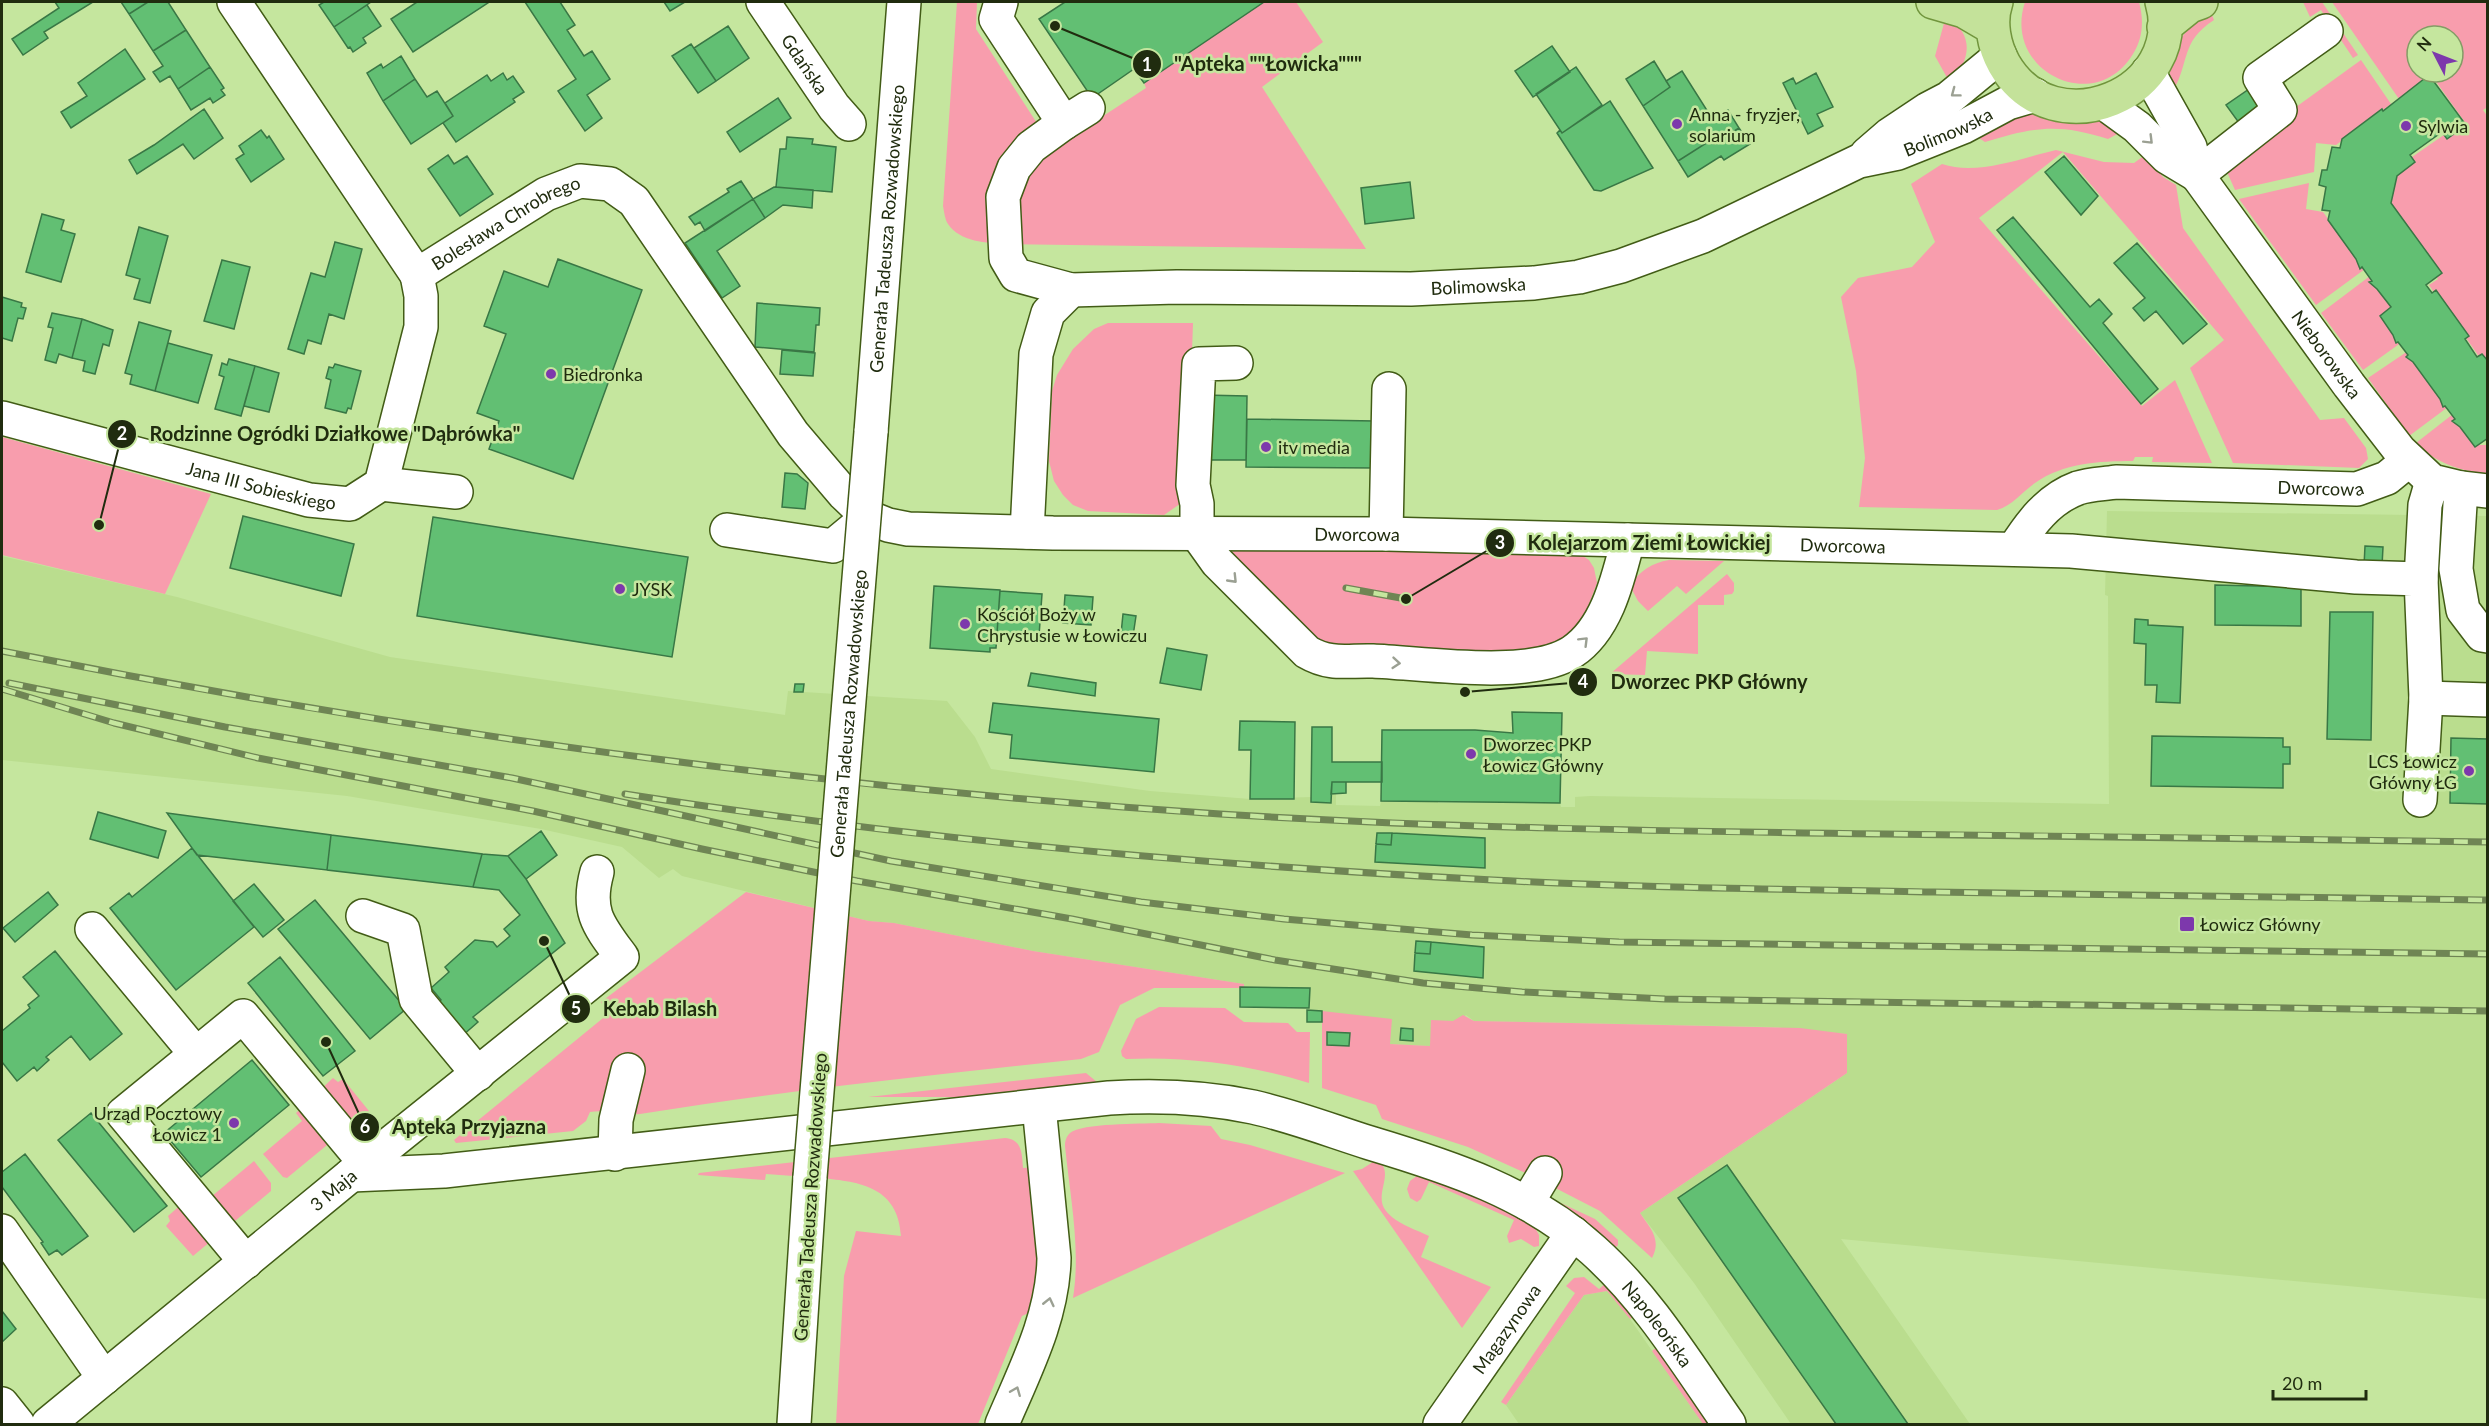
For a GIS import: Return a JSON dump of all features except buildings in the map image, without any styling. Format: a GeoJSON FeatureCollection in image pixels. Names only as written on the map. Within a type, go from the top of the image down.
{"type":"FeatureCollection","features":[{"type":"Feature","properties":{"kind":"main road"},"geometry":{"type":"LineString","coordinates":[[1933,2],[1964,11],[1996,29],[2009,72],[2021,85],[2035,95],[2057,105],[2080,107],[2104,103],[2128,91],[2148,72],[2156,58],[2163,14],[2201,2]]}},
{"type":"Feature","properties":{"kind":"street","name":"Bolesława Chrobrego"},"geometry":{"type":"LineString","coordinates":[[234,2],[417,275],[546,194],[580,181],[610,184],[634,201],[793,434],[844,494],[868,517]]}},
{"type":"Feature","properties":{"kind":"street","name":"Gdańska"},"geometry":{"type":"LineString","coordinates":[[763,2],[834,107],[849,124]]}},
{"type":"Feature","properties":{"kind":"street","name":"Generała Tadeusza Rozwadowskiego"},"geometry":{"type":"LineString","coordinates":[[794,1425],[810,1178],[904,2]]}},
{"type":"Feature","properties":{"kind":"street","name":"Bolimowska"},"geometry":{"type":"LineString","coordinates":[[1001,2],[996,19],[1076,116],[1031,147],[1014,168],[1003,197],[1006,258],[1016,275],[1071,290],[1177,287],[1411,289],[1534,283],[1579,277],[1621,267],[1703,236],[1859,161],[1898,153],[1963,127],[2008,103],[2035,95]]}},
{"type":"Feature","properties":{"kind":"street","name":"Bolimowska"},"geometry":{"type":"LineString","coordinates":[[1859,161],[1889,135],[1949,98],[1996,29]]}},
{"type":"Feature","properties":{"kind":"street"},"geometry":{"type":"LineString","coordinates":[[2197,175],[2280,110],[2260,78],[2326,31]]}},
{"type":"Feature","properties":{"kind":"street","name":"Nieborowska"},"geometry":{"type":"LineString","coordinates":[[2148,72],[2190,147],[2197,175],[2349,385],[2447,480]]}},
{"type":"Feature","properties":{"kind":"street","name":"Nieborowska"},"geometry":{"type":"LineString","coordinates":[[2104,103],[2137,128],[2166,156],[2197,175]]}},
{"type":"Feature","properties":{"kind":"street"},"geometry":{"type":"LineString","coordinates":[[417,275],[421,296],[421,327],[381,484],[456,492]]}},
{"type":"Feature","properties":{"kind":"street"},"geometry":{"type":"LineString","coordinates":[[1028,532],[1036,354],[1048,314],[1071,290]]}},
{"type":"Feature","properties":{"kind":"street"},"geometry":{"type":"LineString","coordinates":[[1236,363],[1200,364],[1194,485],[1197,504],[1197,534],[1217,562],[1307,652],[1318,658],[1330,662],[1374,661],[1471,667],[1548,662],[1559,659],[1581,645],[1600,621],[1614,587],[1628,540]]}},
{"type":"Feature","properties":{"kind":"street"},"geometry":{"type":"LineString","coordinates":[[1386,534],[1389,389]]}},
{"type":"Feature","properties":{"kind":"street","name":"Jana III Sobieskiego"},"geometry":{"type":"LineString","coordinates":[[2,418],[309,500],[350,504],[381,484]]}},
{"type":"Feature","properties":{"kind":"street","name":"Dworcowa"},"geometry":{"type":"LineString","coordinates":[[868,517],[888,525],[908,529],[1197,534],[1386,534],[2014,549],[2036,517],[2054,501],[2078,488],[2116,482],[2357,489],[2387,478],[2447,480]]}},
{"type":"Feature","properties":{"kind":"street"},"geometry":{"type":"LineString","coordinates":[[2420,800],[2426,698],[2421,579],[2425,505],[2447,480]]}},
{"type":"Feature","properties":{"kind":"street"},"geometry":{"type":"LineString","coordinates":[[2447,480],[2456,569],[2463,610],[2482,635],[2487,636]]}},
{"type":"Feature","properties":{"kind":"street"},"geometry":{"type":"LineString","coordinates":[[727,530],[833,546],[868,517]]}},
{"type":"Feature","properties":{"kind":"street"},"geometry":{"type":"LineString","coordinates":[[2014,549],[2071,551],[2356,577],[2421,579]]}},
{"type":"Feature","properties":{"kind":"street"},"geometry":{"type":"LineString","coordinates":[[2426,698],[2487,700]]}},
{"type":"Feature","properties":{"kind":"street","name":"3 Maja"},"geometry":{"type":"LineString","coordinates":[[48,1425],[622,957],[602,930],[593,913],[592,891],[597,872]]}},
{"type":"Feature","properties":{"kind":"street"},"geometry":{"type":"LineString","coordinates":[[363,916],[403,930],[416,999],[478,1074]]}},
{"type":"Feature","properties":{"kind":"street"},"geometry":{"type":"LineString","coordinates":[[92,929],[196,1054]]}},
{"type":"Feature","properties":{"kind":"street"},"geometry":{"type":"LineString","coordinates":[[246,1262],[123,1114],[196,1054],[243,1016],[358,1170]]}},
{"type":"Feature","properties":{"kind":"street"},"geometry":{"type":"LineString","coordinates":[[615,1154],[616,1120],[628,1070]]}},
{"type":"Feature","properties":{"kind":"street","name":"Napoleońska"},"geometry":{"type":"LineString","coordinates":[[358,1170],[444,1172],[1040,1106],[1151,1096],[1202,1099],[1254,1107],[1425,1160],[1475,1178],[1527,1203],[1573,1233],[1610,1266],[1647,1306],[1729,1425]]}},
{"type":"Feature","properties":{"kind":"street"},"geometry":{"type":"LineString","coordinates":[[1002,1425],[1044,1323],[1054,1278],[1040,1106]]}},
{"type":"Feature","properties":{"kind":"street"},"geometry":{"type":"LineString","coordinates":[[1527,1203],[1545,1173]]}},
{"type":"Feature","properties":{"kind":"street"},"geometry":{"type":"LineString","coordinates":[[2,1231],[104,1378]]}},
{"type":"Feature","properties":{"kind":"street","name":"Magazynowa"},"geometry":{"type":"LineString","coordinates":[[1440,1425],[1573,1233]]}},
{"type":"Feature","properties":{"kind":"street"},"geometry":{"type":"LineString","coordinates":[[2,1404],[18,1425]]}},
{"type":"Feature","properties":{"kind":"shaded area"},"geometry":{"type":"Polygon","coordinates":[[[957,2],[977,2],[976,29],[1042,131],[1068,139],[1146,88],[1144,83],[1264,2],[1296,2],[1323,42],[1262,87],[1366,249],[1006,244],[974,240],[959,235],[947,222],[943,206],[957,2]]]}},
{"type":"Feature","properties":{"kind":"shaded area"},"geometry":{"type":"Polygon","coordinates":[[[2025,2],[2139,2],[2142,22],[2139,42],[2133,54],[2117,73],[2097,82],[2076,83],[2056,78],[2039,65],[2027,48],[2021,27],[2025,2]]]}},
{"type":"Feature","properties":{"kind":"shaded area"},"geometry":{"type":"Polygon","coordinates":[[[2303,2],[2322,2],[2358,55],[2353,58],[2321,10],[2310,17],[2303,2]]]}},
{"type":"Feature","properties":{"kind":"shaded area"},"geometry":{"type":"Polygon","coordinates":[[[2332,2],[2487,2],[2488,107],[2483,110],[2488,117],[2487,368],[2429,285],[2438,279],[2379,197],[2386,175],[2464,121],[2438,84],[2465,84],[2465,24],[2405,24],[2405,84],[2421,84],[2399,99],[2332,2]]]}},
{"type":"Feature","properties":{"kind":"shaded area"},"geometry":{"type":"Polygon","coordinates":[[[2210,10],[2214,20],[2203,28],[2191,44],[2173,91],[2170,77],[2172,54],[2183,35],[2210,10]]]}},
{"type":"Feature","properties":{"kind":"shaded area"},"geometry":{"type":"Polygon","coordinates":[[[1946,16],[1962,32],[1967,48],[1962,66],[1950,83],[1935,56],[1946,16]]]}},
{"type":"Feature","properties":{"kind":"shaded area"},"geometry":{"type":"Polygon","coordinates":[[[2361,60],[2391,104],[2336,145],[2316,143],[2314,172],[2235,190],[2223,163],[2361,60]]]}},
{"type":"Feature","properties":{"kind":"shaded area"},"geometry":{"type":"Polygon","coordinates":[[[2031,113],[2098,121],[2121,132],[2108,139],[2060,129],[2032,130],[1985,142],[1973,134],[2008,118],[2031,113]]]}},
{"type":"Feature","properties":{"kind":"shaded area"},"geometry":{"type":"Polygon","coordinates":[[[2056,150],[2104,162],[2134,163],[2145,155],[2163,177],[2176,185],[2183,228],[2320,420],[2344,418],[2366,448],[2368,459],[2359,468],[2233,463],[2190,368],[2224,340],[2063,152],[1979,218],[2142,406],[2175,380],[2212,463],[2152,462],[2153,457],[2135,457],[2133,461],[2082,464],[2046,476],[2012,502],[1997,510],[1859,507],[1865,458],[1856,371],[1841,297],[1858,278],[1912,267],[1935,242],[1911,184],[1942,164],[1970,168],[1984,167],[2056,150]]]}},
{"type":"Feature","properties":{"kind":"shaded area"},"geometry":{"type":"Polygon","coordinates":[[[2309,183],[2306,209],[2323,212],[2365,269],[2316,305],[2239,199],[2309,183]]]}},
{"type":"Feature","properties":{"kind":"shaded area"},"geometry":{"type":"Polygon","coordinates":[[[2370,276],[2394,307],[2402,342],[2363,370],[2321,313],[2370,276]]]}},
{"type":"Feature","properties":{"kind":"shaded area"},"geometry":{"type":"Polygon","coordinates":[[[1108,323],[1193,323],[1187,499],[1164,515],[1088,511],[1073,505],[1054,481],[1049,461],[1052,391],[1057,375],[1073,349],[1094,329],[1108,323]]]}},
{"type":"Feature","properties":{"kind":"shaded area"},"geometry":{"type":"Polygon","coordinates":[[[2408,351],[2448,407],[2409,436],[2368,378],[2408,351]]]}},
{"type":"Feature","properties":{"kind":"shaded area"},"geometry":{"type":"Polygon","coordinates":[[[2453,414],[2477,445],[2487,445],[2487,473],[2467,471],[2448,465],[2431,456],[2416,443],[2453,414]]]}},
{"type":"Feature","properties":{"kind":"shaded area"},"geometry":{"type":"Polygon","coordinates":[[[2,437],[211,494],[165,594],[2,555],[2,437]]]}},
{"type":"Feature","properties":{"kind":"shaded area"},"geometry":{"type":"Polygon","coordinates":[[[2107,511],[2487,516],[2487,1299],[1841,1239],[1970,1424],[1791,1424],[1694,1283],[1640,1213],[1847,1073],[1847,1034],[1774,1027],[1474,1021],[1466,1015],[1430,1046],[1390,1044],[1322,1011],[1310,1010],[1310,989],[1244,988],[1244,984],[1033,951],[894,923],[869,921],[682,876],[673,869],[659,878],[622,847],[541,829],[347,796],[2,760],[2,556],[177,597],[390,657],[785,715],[788,691],[947,701],[975,737],[991,769],[1150,791],[1250,799],[1312,797],[1312,802],[1331,803],[1331,794],[1336,793],[1336,805],[1380,806],[1381,801],[1438,800],[1438,803],[1556,802],[1560,803],[1561,807],[1575,807],[1575,797],[1590,796],[2109,804],[2108,596],[2105,595],[2107,511]]]}},
{"type":"Feature","properties":{"kind":"shaded area"},"geometry":{"type":"Polygon","coordinates":[[[1234,548],[1580,554],[1589,560],[1594,568],[1597,583],[1583,620],[1565,642],[1531,652],[1325,648],[1231,555],[1234,548]]]}},
{"type":"Feature","properties":{"kind":"shaded area"},"geometry":{"type":"Polygon","coordinates":[[[1669,560],[1724,561],[1686,594],[1677,586],[1648,611],[1638,601],[1630,586],[1646,569],[1669,560]]]}},
{"type":"Feature","properties":{"kind":"shaded area"},"geometry":{"type":"Polygon","coordinates":[[[1727,574],[1734,583],[1734,591],[1732,594],[1724,595],[1724,605],[1698,605],[1698,654],[1647,651],[1645,675],[1610,674],[1727,574]]]}},
{"type":"Feature","properties":{"kind":"shaded area"},"geometry":{"type":"Polygon","coordinates":[[[746,892],[869,921],[894,923],[1033,951],[1244,984],[1244,988],[1154,988],[1120,1005],[1099,1052],[1081,1059],[805,1090],[640,1114],[590,1112],[586,1121],[573,1131],[456,1143],[454,1140],[608,1014],[601,1002],[746,892]]]}},
{"type":"Feature","properties":{"kind":"shaded area"},"geometry":{"type":"Polygon","coordinates":[[[1159,1007],[1225,1008],[1244,1022],[1288,1023],[1297,1032],[1310,1032],[1309,1083],[1264,1071],[1219,1063],[1173,1059],[1126,1059],[1122,1056],[1121,1051],[1136,1019],[1159,1007]]]}},
{"type":"Feature","properties":{"kind":"shaded area"},"geometry":{"type":"Polygon","coordinates":[[[1322,1011],[1392,1019],[1390,1044],[1430,1046],[1431,1020],[1453,1021],[1463,1015],[1474,1021],[1800,1028],[1847,1034],[1847,1073],[1640,1213],[1654,1234],[1656,1245],[1652,1258],[1600,1211],[1534,1177],[1468,1147],[1382,1119],[1376,1105],[1322,1088],[1322,1011]]]}},
{"type":"Feature","properties":{"kind":"shaded area"},"geometry":{"type":"Polygon","coordinates":[[[1086,1073],[1097,1082],[982,1097],[868,1097],[1086,1073]]]}},
{"type":"Feature","properties":{"kind":"shaded area"},"geometry":{"type":"Polygon","coordinates":[[[333,1078],[338,1082],[343,1079],[369,1111],[351,1127],[318,1092],[333,1078]]]}},
{"type":"Feature","properties":{"kind":"shaded area"},"geometry":{"type":"Polygon","coordinates":[[[306,1104],[332,1141],[287,1178],[283,1177],[263,1154],[302,1121],[296,1113],[306,1104]]]}},
{"type":"Feature","properties":{"kind":"shaded area"},"geometry":{"type":"Polygon","coordinates":[[[1159,1123],[1211,1126],[1221,1139],[1250,1145],[1345,1173],[1073,1298],[1076,1261],[1065,1146],[1067,1138],[1070,1133],[1086,1127],[1159,1123]]]}},
{"type":"Feature","properties":{"kind":"shaded area"},"geometry":{"type":"Polygon","coordinates":[[[1005,1138],[1018,1144],[1023,1168],[1035,1167],[1043,1244],[1037,1309],[1022,1316],[978,1424],[836,1424],[844,1276],[856,1231],[901,1236],[893,1207],[875,1190],[850,1182],[766,1174],[765,1180],[698,1175],[699,1173],[1005,1138]]]}},
{"type":"Feature","properties":{"kind":"shaded area"},"geometry":{"type":"Polygon","coordinates":[[[1376,1160],[1382,1164],[1385,1175],[1382,1195],[1384,1208],[1399,1222],[1429,1236],[1421,1257],[1491,1287],[1462,1328],[1353,1171],[1362,1169],[1376,1160]]]}},
{"type":"Feature","properties":{"kind":"shaded area"},"geometry":{"type":"Polygon","coordinates":[[[254,1161],[271,1183],[271,1191],[229,1226],[205,1202],[254,1161]]]}},
{"type":"Feature","properties":{"kind":"shaded area"},"geometry":{"type":"Polygon","coordinates":[[[1418,1175],[1467,1191],[1533,1224],[1539,1235],[1539,1246],[1534,1247],[1521,1239],[1509,1243],[1507,1236],[1514,1220],[1429,1182],[1421,1199],[1417,1202],[1410,1198],[1407,1189],[1410,1181],[1418,1175]]]}},
{"type":"Feature","properties":{"kind":"shaded area"},"geometry":{"type":"Polygon","coordinates":[[[1550,1198],[1595,1219],[1618,1240],[1618,1245],[1615,1248],[1550,1198]]]}},
{"type":"Feature","properties":{"kind":"shaded area"},"geometry":{"type":"Polygon","coordinates":[[[183,1203],[211,1241],[193,1256],[166,1226],[170,1221],[168,1216],[183,1203]]]}},
{"type":"Feature","properties":{"kind":"shaded area"},"geometry":{"type":"Polygon","coordinates":[[[1584,1277],[1599,1289],[1606,1283],[1634,1316],[1630,1319],[1607,1291],[1584,1295],[1506,1405],[1501,1402],[1575,1293],[1566,1286],[1574,1278],[1584,1277]]]}},
{"type":"Feature","properties":{"kind":"shaded area"},"geometry":{"type":"Polygon","coordinates":[[[1607,1291],[1630,1319],[1703,1424],[1519,1424],[1506,1405],[1584,1295],[1607,1291]]]}},
{"type":"Feature","properties":{"kind":"shaded area"},"geometry":{"type":"Polygon","coordinates":[[[1657,1347],[1710,1424],[1703,1424],[1652,1351],[1657,1347]]]}},
{"type":"Feature","properties":{"kind":"railway"},"geometry":{"type":"LineString","coordinates":[[1346,588],[1406,599]]}},
{"type":"Feature","properties":{"kind":"railway"},"geometry":{"type":"LineString","coordinates":[[2,651],[304,707],[608,753],[913,789],[1066,803],[1303,819],[1552,828],[2488,842]]}},
{"type":"Feature","properties":{"kind":"railway"},"geometry":{"type":"LineString","coordinates":[[9,683],[225,727],[512,778],[891,861],[1141,902],[1284,919],[1472,935],[1619,942],[2488,954]]}},
{"type":"Feature","properties":{"kind":"railway"},"geometry":{"type":"LineString","coordinates":[[2,689],[114,723],[258,758],[533,811],[857,881],[1072,919],[1275,960],[1423,983],[1522,992],[1665,999],[2488,1011]]}},
{"type":"Feature","properties":{"kind":"railway"},"geometry":{"type":"LineString","coordinates":[[625,794],[949,837],[1167,858],[1384,874],[1548,883],[1714,888],[2488,900]]}},
{"type":"Feature","properties":{"kind":"place","name":"\"Apteka \"\"Łowicka\"\"\""},"geometry":{"type":"Point","coordinates":[1055,26]}},
{"type":"Feature","properties":{"kind":"place","name":"Anna - fryzjer, solarium"},"geometry":{"type":"Point","coordinates":[1677,124]}},
{"type":"Feature","properties":{"kind":"place","name":"Sylwia"},"geometry":{"type":"Point","coordinates":[2406,126]}},
{"type":"Feature","properties":{"kind":"place","name":"Biedronka"},"geometry":{"type":"Point","coordinates":[551,374]}},
{"type":"Feature","properties":{"kind":"place","name":"itv media"},"geometry":{"type":"Point","coordinates":[1266,447]}},
{"type":"Feature","properties":{"kind":"place","name":"Rodzinne Ogródki Działkowe \"Dąbrówka\""},"geometry":{"type":"Point","coordinates":[99,525]}},
{"type":"Feature","properties":{"kind":"place","name":"JYSK"},"geometry":{"type":"Point","coordinates":[620,589]}},
{"type":"Feature","properties":{"kind":"place","name":"Kolejarzom Ziemi Łowickiej"},"geometry":{"type":"Point","coordinates":[1406,599]}},
{"type":"Feature","properties":{"kind":"place","name":"Kościół Boży w Chrystusie w Łowiczu"},"geometry":{"type":"Point","coordinates":[965,624]}},
{"type":"Feature","properties":{"kind":"place","name":"Dworzec PKP Główny"},"geometry":{"type":"Point","coordinates":[1465,692]}},
{"type":"Feature","properties":{"kind":"place","name":"Dworzec PKP Łowicz Główny"},"geometry":{"type":"Point","coordinates":[1471,754]}},
{"type":"Feature","properties":{"kind":"place","name":"LCS Łowicz Główny ŁG"},"geometry":{"type":"Point","coordinates":[2469,771]}},
{"type":"Feature","properties":{"kind":"place","name":"Łowicz Główny"},"geometry":{"type":"Point","coordinates":[2187,924]}},
{"type":"Feature","properties":{"kind":"place","name":"Kebab Bilash"},"geometry":{"type":"Point","coordinates":[544,941]}},
{"type":"Feature","properties":{"kind":"place","name":"Apteka Przyjazna"},"geometry":{"type":"Point","coordinates":[326,1042]}},
{"type":"Feature","properties":{"kind":"place","name":"Urząd Pocztowy Łowicz 1"},"geometry":{"type":"Point","coordinates":[234,1123]}}]}
